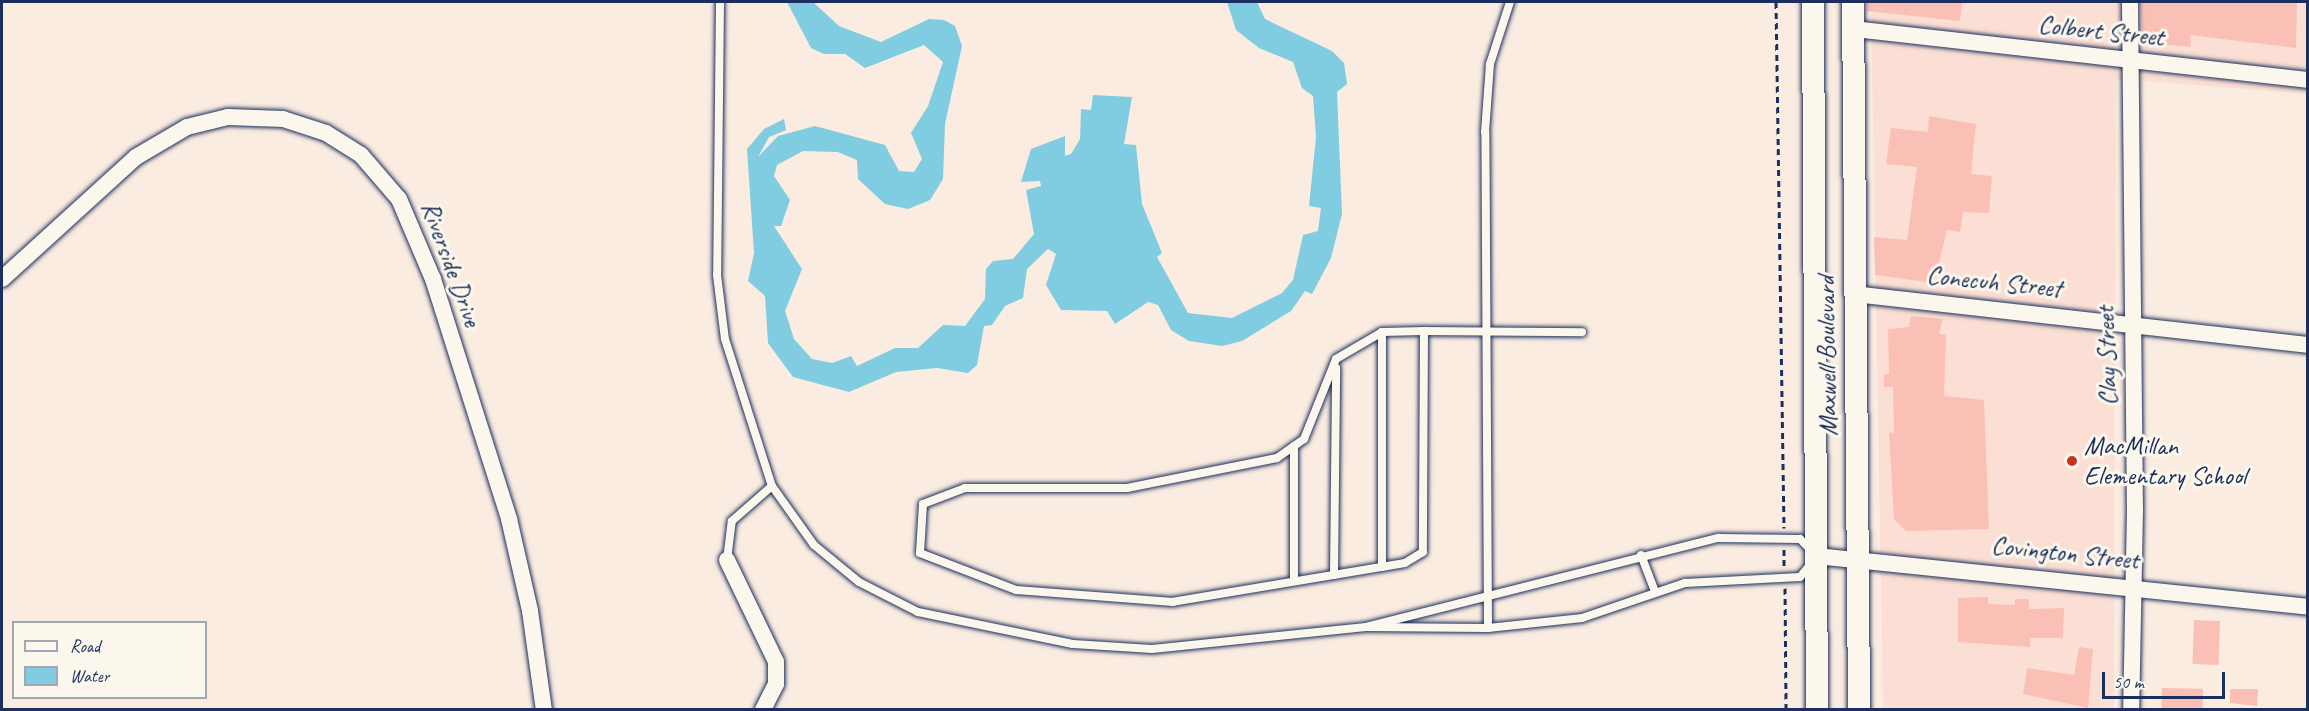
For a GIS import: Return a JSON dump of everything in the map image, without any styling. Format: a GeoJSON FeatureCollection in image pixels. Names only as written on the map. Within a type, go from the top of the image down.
{"type":"FeatureCollection","features":[{"type":"Feature","properties":{"kind":"main road","name":"Maxwell Boulevard"},"geometry":{"type":"LineString","coordinates":[[1814,2],[1817,710]]}},
{"type":"Feature","properties":{"kind":"main road","name":"Maxwell Boulevard"},"geometry":{"type":"LineString","coordinates":[[1853,2],[1859,710]]}},
{"type":"Feature","properties":{"kind":"street","name":"Clay Street"},"geometry":{"type":"LineString","coordinates":[[2130,2],[2133,60],[2134,323],[2131,710]]}},
{"type":"Feature","properties":{"kind":"street","name":"Colbert Street"},"geometry":{"type":"LineString","coordinates":[[1854,29],[2307,80]]}},
{"type":"Feature","properties":{"kind":"street","name":"Riverside Drive"},"geometry":{"type":"LineString","coordinates":[[2,279],[136,157],[187,128],[228,117],[283,119],[326,133],[361,155],[399,199],[433,279],[512,531],[544,710]]}},
{"type":"Feature","properties":{"kind":"street","name":"Conecuh Street"},"geometry":{"type":"LineString","coordinates":[[1854,294],[2134,323],[2307,345]]}},
{"type":"Feature","properties":{"kind":"street","name":"Covington Street"},"geometry":{"type":"LineString","coordinates":[[1817,556],[1858,557],[2133,585],[2307,607]]}},
{"type":"Feature","properties":{"kind":"street"},"geometry":{"type":"LineString","coordinates":[[727,560],[772,649],[777,675],[763,710]]}},
{"type":"Feature","properties":{"kind":"lane"},"geometry":{"type":"LineString","coordinates":[[720,2],[717,275],[725,339],[772,486],[814,545],[859,582],[918,612],[994,630],[1073,644],[1152,648],[1366,627],[1488,628],[1582,618],[1655,592],[1721,579],[1800,577],[1817,556],[1800,539],[1719,538],[1641,555],[1592,572],[1486,594],[1366,627]]}},
{"type":"Feature","properties":{"kind":"lane"},"geometry":{"type":"LineString","coordinates":[[1488,628],[1485,132],[1490,64],[1510,2]]}},
{"type":"Feature","properties":{"kind":"lane"},"geometry":{"type":"LineString","coordinates":[[1424,331],[1423,552],[1383,567],[1173,602],[1080,598],[1016,590],[920,553],[923,504],[965,489],[1127,488],[1213,474],[1277,458],[1294,446],[1318,415],[1336,359],[1382,332],[1424,331],[1582,332]]}},
{"type":"Feature","properties":{"kind":"lane"},"geometry":{"type":"LineString","coordinates":[[1382,332],[1383,567]]}},
{"type":"Feature","properties":{"kind":"lane"},"geometry":{"type":"LineString","coordinates":[[1334,574],[1336,359]]}},
{"type":"Feature","properties":{"kind":"lane"},"geometry":{"type":"LineString","coordinates":[[1294,446],[1294,581]]}},
{"type":"Feature","properties":{"kind":"lane"},"geometry":{"type":"LineString","coordinates":[[727,560],[732,520],[772,486]]}},
{"type":"Feature","properties":{"kind":"lane"},"geometry":{"type":"LineString","coordinates":[[1641,555],[1655,592]]}},
{"type":"Feature","properties":{"kind":"path"},"geometry":{"type":"LineString","coordinates":[[1776,2],[1786,710]]}},
{"type":"Feature","properties":{"kind":"shaded area"},"geometry":{"type":"Polygon","coordinates":[[[1871,2],[2307,2],[2307,94],[2116,79],[2114,709],[1883,709],[1871,2]]]}},
{"type":"Feature","properties":{"kind":"water"},"geometry":{"type":"Polygon","coordinates":[[[787,2],[813,2],[839,26],[881,42],[929,19],[944,20],[955,26],[962,46],[945,124],[943,179],[930,200],[908,209],[885,204],[858,179],[857,160],[838,152],[803,151],[777,165],[774,176],[790,200],[781,226],[774,226],[802,269],[785,311],[794,339],[812,359],[832,363],[851,356],[857,366],[895,348],[918,348],[943,325],[965,326],[985,299],[986,269],[993,261],[1013,259],[1034,234],[1026,190],[1041,186],[1040,181],[1021,182],[1031,149],[1065,136],[1065,156],[1071,154],[1080,139],[1081,109],[1091,110],[1093,95],[1132,97],[1124,144],[1136,145],[1142,204],[1162,253],[1157,257],[1188,313],[1232,318],[1282,293],[1293,280],[1303,235],[1318,231],[1321,208],[1309,206],[1316,137],[1313,96],[1302,88],[1293,62],[1259,48],[1236,30],[1227,2],[1257,2],[1265,19],[1332,51],[1344,63],[1347,84],[1337,92],[1342,214],[1331,258],[1312,294],[1305,291],[1291,311],[1242,341],[1222,346],[1189,341],[1171,330],[1158,305],[1148,302],[1115,324],[1107,311],[1061,310],[1046,285],[1056,254],[1048,249],[1027,269],[1023,298],[1005,306],[992,325],[984,326],[977,365],[968,373],[937,368],[896,372],[849,392],[793,377],[768,343],[765,296],[748,281],[754,253],[747,149],[764,129],[784,119],[786,130],[769,137],[758,157],[778,136],[815,126],[885,145],[899,171],[914,172],[922,159],[911,133],[928,106],[943,62],[924,45],[865,68],[845,54],[824,54],[811,48],[787,2]]]}},
{"type":"Feature","properties":{"kind":"building"},"geometry":{"type":"Polygon","coordinates":[[[1866,2],[1962,2],[1960,21],[1867,11],[1866,2]]]}},
{"type":"Feature","properties":{"kind":"building"},"geometry":{"type":"Polygon","coordinates":[[[2140,2],[2297,2],[2296,48],[2190,35],[2191,47],[2150,43],[2143,38],[2140,2]]]}},
{"type":"Feature","properties":{"kind":"building"},"geometry":{"type":"Polygon","coordinates":[[[1929,116],[1976,124],[1971,174],[1992,176],[1989,213],[1963,212],[1960,232],[1947,230],[1934,283],[1875,275],[1874,237],[1907,240],[1917,167],[1886,164],[1891,128],[1928,132],[1929,116]]]}},
{"type":"Feature","properties":{"kind":"building"},"geometry":{"type":"Polygon","coordinates":[[[1911,316],[1943,319],[1939,334],[1946,335],[1944,396],[1984,400],[1989,529],[1906,531],[1894,519],[1889,432],[1894,433],[1893,387],[1884,387],[1884,374],[1889,374],[1888,329],[1909,327],[1911,316]]]}},
{"type":"Feature","properties":{"kind":"building"},"geometry":{"type":"Polygon","coordinates":[[[1988,597],[1988,604],[2015,605],[2015,599],[2029,599],[2029,609],[2064,608],[2063,638],[2030,638],[2030,647],[1958,642],[1958,598],[1988,597]]]}},
{"type":"Feature","properties":{"kind":"building"},"geometry":{"type":"Polygon","coordinates":[[[2194,620],[2220,621],[2218,665],[2192,664],[2194,620]]]}},
{"type":"Feature","properties":{"kind":"building"},"geometry":{"type":"Polygon","coordinates":[[[2079,647],[2093,649],[2088,708],[2023,694],[2027,668],[2074,675],[2079,647]]]}},
{"type":"Feature","properties":{"kind":"building"},"geometry":{"type":"Polygon","coordinates":[[[2162,688],[2203,689],[2203,710],[2162,710],[2162,688]]]}},
{"type":"Feature","properties":{"kind":"building"},"geometry":{"type":"Polygon","coordinates":[[[2230,689],[2258,689],[2257,706],[2230,703],[2230,689]]]}},
{"type":"Feature","properties":{"kind":"place","name":"MacMillan Elementary School"},"geometry":{"type":"Point","coordinates":[2072,461]}}]}
